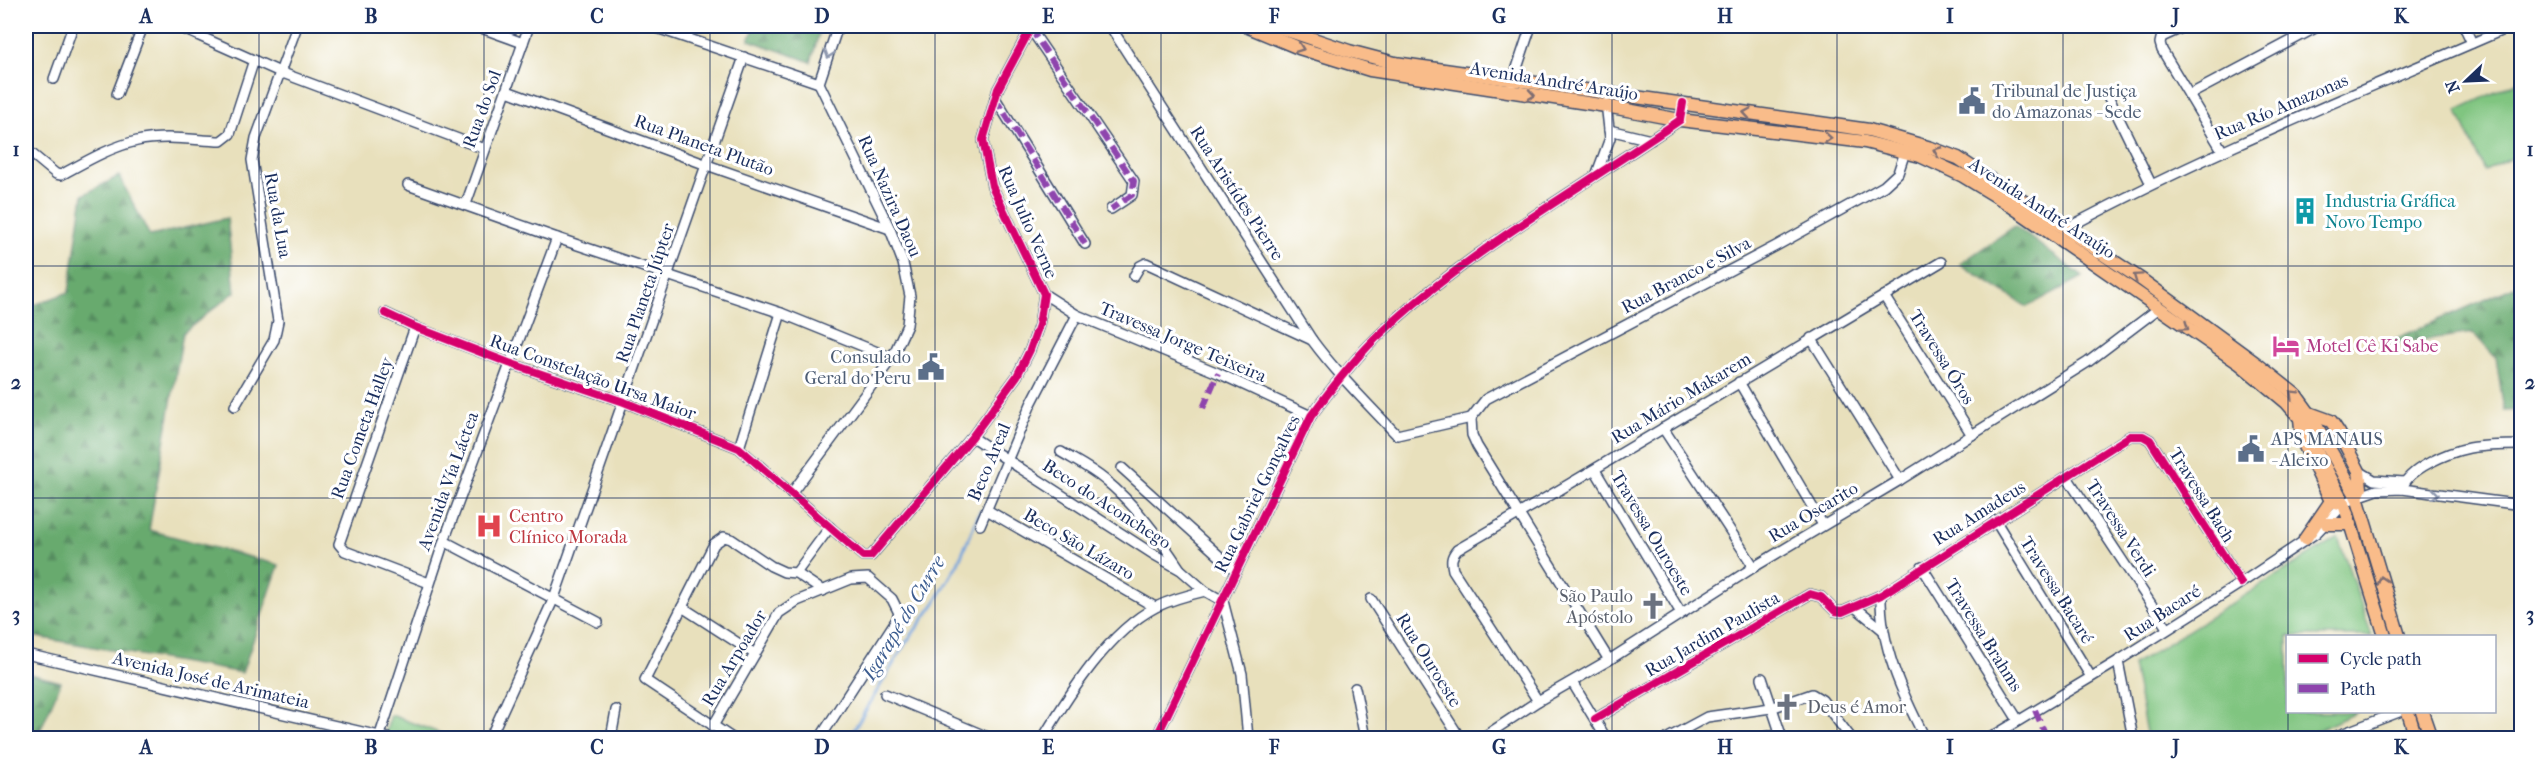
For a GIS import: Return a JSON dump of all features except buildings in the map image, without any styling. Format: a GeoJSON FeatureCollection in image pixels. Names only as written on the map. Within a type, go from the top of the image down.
{"type":"FeatureCollection","features":[{"type":"Feature","properties":{"kind":"main road","name":"Avenida André Araújo"},"geometry":{"type":"LineString","coordinates":[[1246,26],[1299,48],[1370,70],[1511,85],[1607,91],[1869,130],[1958,158],[2067,228],[2257,364],[2295,395],[2344,504],[2385,635]]}},
{"type":"Feature","properties":{"kind":"main road","name":"Avenida André Araújo"},"geometry":{"type":"LineString","coordinates":[[1275,26],[1349,51],[1395,63],[1606,106],[1680,120],[1780,134],[1865,142],[1905,152],[1963,176],[2001,199],[2158,309],[2240,363],[2305,416],[2357,496],[2399,635]]}},
{"type":"Feature","properties":{"kind":"main road"},"geometry":{"type":"LineString","coordinates":[[2331,501],[2302,440],[2305,416],[2334,425],[2359,471],[2361,488],[2357,496]]}},
{"type":"Feature","properties":{"kind":"main road"},"geometry":{"type":"LineString","coordinates":[[2331,501],[2344,504]]}},
{"type":"Feature","properties":{"kind":"main road"},"geometry":{"type":"LineString","coordinates":[[2305,539],[2331,501]]}},
{"type":"Feature","properties":{"kind":"main road"},"geometry":{"type":"LineString","coordinates":[[2327,524],[2351,524]]}},
{"type":"Feature","properties":{"kind":"main road"},"geometry":{"type":"LineString","coordinates":[[2409,713],[2416,738]]}},
{"type":"Feature","properties":{"kind":"main road"},"geometry":{"type":"LineString","coordinates":[[2423,713],[2431,738]]}},
{"type":"Feature","properties":{"kind":"street"},"geometry":{"type":"LineString","coordinates":[[54,79],[73,26]]}},
{"type":"Feature","properties":{"kind":"street"},"geometry":{"type":"LineString","coordinates":[[117,94],[143,26]]}},
{"type":"Feature","properties":{"kind":"street"},"geometry":{"type":"LineString","coordinates":[[177,26],[280,72],[485,149]]}},
{"type":"Feature","properties":{"kind":"street","name":"Rua da Lua"},"geometry":{"type":"LineString","coordinates":[[235,406],[274,340],[278,321],[252,160],[256,138],[297,26]]}},
{"type":"Feature","properties":{"kind":"street"},"geometry":{"type":"LineString","coordinates":[[476,26],[523,43]]}},
{"type":"Feature","properties":{"kind":"street","name":"Rua do Sol"},"geometry":{"type":"LineString","coordinates":[[466,204],[529,26]]}},
{"type":"Feature","properties":{"kind":"street"},"geometry":{"type":"LineString","coordinates":[[651,26],[819,83],[838,26]]}},
{"type":"Feature","properties":{"kind":"street","name":"Rua Aristídes Pierre"},"geometry":{"type":"LineString","coordinates":[[1110,26],[1312,340],[1331,365],[1342,374],[1396,435],[1471,418]]}},
{"type":"Feature","properties":{"kind":"street"},"geometry":{"type":"LineString","coordinates":[[1511,85],[1531,26]]}},
{"type":"Feature","properties":{"kind":"street"},"geometry":{"type":"LineString","coordinates":[[2164,26],[2162,51],[2222,150]]}},
{"type":"Feature","properties":{"kind":"street"},"geometry":{"type":"LineString","coordinates":[[2162,37],[2186,26]]}},
{"type":"Feature","properties":{"kind":"street"},"geometry":{"type":"LineString","coordinates":[[2189,95],[2319,26]]}},
{"type":"Feature","properties":{"kind":"street"},"geometry":{"type":"LineString","coordinates":[[2463,26],[2472,43]]}},
{"type":"Feature","properties":{"kind":"street","name":"Rua Río Amazonas"},"geometry":{"type":"LineString","coordinates":[[2067,228],[2222,150],[2512,26]]}},
{"type":"Feature","properties":{"kind":"street"},"geometry":{"type":"LineString","coordinates":[[1031,27],[1134,181],[1132,195],[1111,209]]}},
{"type":"Feature","properties":{"kind":"street","name":"Rua Julio Verne"},"geometry":{"type":"LineString","coordinates":[[863,556],[874,554],[972,437],[1017,376],[1039,325],[1044,294],[992,186],[983,140],[995,98],[1031,27]]}},
{"type":"Feature","properties":{"kind":"street","name":"Rua Planeta Júpter"},"geometry":{"type":"LineString","coordinates":[[490,738],[554,598],[670,274],[744,57]]}},
{"type":"Feature","properties":{"kind":"street"},"geometry":{"type":"LineString","coordinates":[[26,149],[56,174],[61,175],[106,152],[138,141],[158,139],[221,141],[230,134],[254,60]]}},
{"type":"Feature","properties":{"kind":"street","name":"Rua Nazira Daou"},"geometry":{"type":"LineString","coordinates":[[791,494],[892,358],[907,325],[910,296],[903,263],[890,229],[819,83]]}},
{"type":"Feature","properties":{"kind":"street","name":"Rua Planeta Plutão"},"geometry":{"type":"LineString","coordinates":[[507,91],[707,165],[890,229]]}},
{"type":"Feature","properties":{"kind":"street"},"geometry":{"type":"LineString","coordinates":[[1596,175],[1605,154],[1610,130],[1606,106],[1607,91]]}},
{"type":"Feature","properties":{"kind":"street"},"geometry":{"type":"LineString","coordinates":[[2108,96],[2151,184]]}},
{"type":"Feature","properties":{"kind":"street"},"geometry":{"type":"LineString","coordinates":[[995,98],[1085,244]]}},
{"type":"Feature","properties":{"kind":"street"},"geometry":{"type":"LineString","coordinates":[[1680,120],[1683,103]]}},
{"type":"Feature","properties":{"kind":"street","name":"Rua Gabriel Gonçalves"},"geometry":{"type":"LineString","coordinates":[[1156,738],[1311,416],[1342,374],[1375,339],[1462,266],[1514,228],[1680,120]]}},
{"type":"Feature","properties":{"kind":"street"},"geometry":{"type":"LineString","coordinates":[[1610,130],[1621,135],[1651,140]]}},
{"type":"Feature","properties":{"kind":"street","name":"Rua Branco e Silva"},"geometry":{"type":"LineString","coordinates":[[1471,418],[1486,399],[1776,246],[1884,186],[1898,173],[1905,152]]}},
{"type":"Feature","properties":{"kind":"street"},"geometry":{"type":"LineString","coordinates":[[408,185],[556,238],[670,274],[781,313],[892,358]]}},
{"type":"Feature","properties":{"kind":"street","name":"Avenida Vía Láctea"},"geometry":{"type":"LineString","coordinates":[[382,738],[429,583],[556,238]]}},
{"type":"Feature","properties":{"kind":"street","name":"Rua Mário Makarem"},"geometry":{"type":"LineString","coordinates":[[1538,701],[1454,570],[1451,562],[1457,550],[1595,470],[1811,338],[1941,262]]}},
{"type":"Feature","properties":{"kind":"street"},"geometry":{"type":"LineString","coordinates":[[1134,276],[1140,266],[1146,263],[1312,340]]}},
{"type":"Feature","properties":{"kind":"street","name":"Travessa Jorge Teixeira"},"geometry":{"type":"LineString","coordinates":[[1044,294],[1077,315],[1218,373],[1311,416]]}},
{"type":"Feature","properties":{"kind":"street","name":"Travessa Óros"},"geometry":{"type":"LineString","coordinates":[[1884,296],[1972,435]]}},
{"type":"Feature","properties":{"kind":"street","name":"Rua Oscarito"},"geometry":{"type":"LineString","coordinates":[[1482,738],[1538,701],[1609,660],[1754,567],[1900,480],[2088,362],[2158,309]]}},
{"type":"Feature","properties":{"kind":"street","name":"Rua Constelação Ursa Maior"},"geometry":{"type":"LineString","coordinates":[[385,313],[509,363],[624,402],[739,448],[863,556]]}},
{"type":"Feature","properties":{"kind":"street"},"geometry":{"type":"LineString","coordinates":[[739,448],[781,313]]}},
{"type":"Feature","properties":{"kind":"street","name":"Beco Areal"},"geometry":{"type":"LineString","coordinates":[[980,525],[1031,404],[1077,315]]}},
{"type":"Feature","properties":{"kind":"street","name":"Rua Cometa Halley"},"geometry":{"type":"LineString","coordinates":[[415,327],[339,540],[340,547],[345,551],[429,583]]}},
{"type":"Feature","properties":{"kind":"street"},"geometry":{"type":"LineString","coordinates":[[1811,338],[1900,480]]}},
{"type":"Feature","properties":{"kind":"street"},"geometry":{"type":"LineString","coordinates":[[1739,382],[1823,525]]}},
{"type":"Feature","properties":{"kind":"street"},"geometry":{"type":"LineString","coordinates":[[1471,418],[1472,435],[1477,446],[1609,660]]}},
{"type":"Feature","properties":{"kind":"street"},"geometry":{"type":"LineString","coordinates":[[1663,428],[1754,567]]}},
{"type":"Feature","properties":{"kind":"street","name":"Rua Amadeus"},"geometry":{"type":"LineString","coordinates":[[1842,612],[1881,595],[1995,520],[2130,436]]}},
{"type":"Feature","properties":{"kind":"street","name":"Travessa Bach"},"geometry":{"type":"LineString","coordinates":[[2130,436],[2143,436],[2150,441],[2241,583]]}},
{"type":"Feature","properties":{"kind":"street","name":"Beco do Aconchego"},"geometry":{"type":"LineString","coordinates":[[972,437],[1181,570],[1205,591],[1223,601]]}},
{"type":"Feature","properties":{"kind":"street"},"geometry":{"type":"LineString","coordinates":[[2403,486],[2413,473],[2452,453],[2469,448],[2522,445]]}},
{"type":"Feature","properties":{"kind":"street"},"geometry":{"type":"LineString","coordinates":[[1061,452],[1103,478],[1119,492],[1161,540],[1181,570]]}},
{"type":"Feature","properties":{"kind":"street"},"geometry":{"type":"LineString","coordinates":[[1122,468],[1236,571]]}},
{"type":"Feature","properties":{"kind":"street","name":"Travessa Ouroeste"},"geometry":{"type":"LineString","coordinates":[[1595,470],[1681,613]]}},
{"type":"Feature","properties":{"kind":"street"},"geometry":{"type":"LineString","coordinates":[[2359,471],[2374,480],[2522,505]]}},
{"type":"Feature","properties":{"kind":"street","name":"Travessa Verdi"},"geometry":{"type":"LineString","coordinates":[[2067,477],[2167,628]]}},
{"type":"Feature","properties":{"kind":"street","name":"Rua Bacaré"},"geometry":{"type":"LineString","coordinates":[[1990,738],[2241,583],[2327,524],[2344,504],[2357,496],[2403,486]]}},
{"type":"Feature","properties":{"kind":"street","name":"Beco São Lázaro"},"geometry":{"type":"LineString","coordinates":[[987,510],[1155,607]]}},
{"type":"Feature","properties":{"kind":"street","name":"Travessa Bacaré"},"geometry":{"type":"LineString","coordinates":[[1995,520],[2091,677]]}},
{"type":"Feature","properties":{"kind":"street"},"geometry":{"type":"LineString","coordinates":[[796,573],[830,527]]}},
{"type":"Feature","properties":{"kind":"street"},"geometry":{"type":"LineString","coordinates":[[732,738],[645,680],[714,544],[724,537],[731,539],[771,566],[784,572],[796,573],[823,591]]}},
{"type":"Feature","properties":{"kind":"street"},"geometry":{"type":"LineString","coordinates":[[444,541],[598,622]]}},
{"type":"Feature","properties":{"kind":"street","name":"Travessa Brahms"},"geometry":{"type":"LineString","coordinates":[[1922,567],[2018,720]]}},
{"type":"Feature","properties":{"kind":"street","name":"Rua Arpoador"},"geometry":{"type":"LineString","coordinates":[[713,726],[779,613],[797,601],[851,579],[860,577],[868,579],[898,607],[897,619],[820,738]]}},
{"type":"Feature","properties":{"kind":"street"},"geometry":{"type":"LineString","coordinates":[[1043,738],[1075,687],[1103,651],[1155,607],[1179,597],[1205,591]]}},
{"type":"Feature","properties":{"kind":"street","name":"Rua Jardim Paulista"},"geometry":{"type":"LineString","coordinates":[[1595,719],[1810,594],[1821,597],[1835,611],[1842,612]]}},
{"type":"Feature","properties":{"kind":"street"},"geometry":{"type":"LineString","coordinates":[[1881,595],[1883,630],[1895,674],[1925,738]]}},
{"type":"Feature","properties":{"kind":"street","name":"Rua Ouroeste"},"geometry":{"type":"LineString","coordinates":[[1371,599],[1460,738]]}},
{"type":"Feature","properties":{"kind":"street"},"geometry":{"type":"LineString","coordinates":[[1223,601],[1242,674],[1248,738]]}},
{"type":"Feature","properties":{"kind":"street"},"geometry":{"type":"LineString","coordinates":[[682,607],[755,654]]}},
{"type":"Feature","properties":{"kind":"street"},"geometry":{"type":"LineString","coordinates":[[1855,607],[1883,630]]}},
{"type":"Feature","properties":{"kind":"street"},"geometry":{"type":"LineString","coordinates":[[1216,616],[1229,622]]}},
{"type":"Feature","properties":{"kind":"street","name":"Avenida José de Arimateia"},"geometry":{"type":"LineString","coordinates":[[26,654],[382,738]]}},
{"type":"Feature","properties":{"kind":"street"},"geometry":{"type":"LineString","coordinates":[[2118,661],[2133,738]]}},
{"type":"Feature","properties":{"kind":"street"},"geometry":{"type":"LineString","coordinates":[[1760,738],[1781,736],[1762,678]]}},
{"type":"Feature","properties":{"kind":"street"},"geometry":{"type":"LineString","coordinates":[[1572,681],[1606,738]]}},
{"type":"Feature","properties":{"kind":"street"},"geometry":{"type":"LineString","coordinates":[[1354,688],[1365,738]]}},
{"type":"Feature","properties":{"kind":"street"},"geometry":{"type":"LineString","coordinates":[[885,694],[990,738]]}},
{"type":"Feature","properties":{"kind":"street"},"geometry":{"type":"LineString","coordinates":[[1668,738],[1707,717],[1771,708],[1812,694],[1817,696],[1851,738]]}},
{"type":"Feature","properties":{"kind":"street"},"geometry":{"type":"LineString","coordinates":[[611,738],[616,710]]}},
{"type":"Feature","properties":{"kind":"street"},"geometry":{"type":"LineString","coordinates":[[2331,738],[2394,713]]}},
{"type":"Feature","properties":{"kind":"green space"},"geometry":{"type":"Polygon","coordinates":[[[755,26],[821,26],[811,62],[749,40],[755,26]]]}},
{"type":"Feature","properties":{"kind":"green space"},"geometry":{"type":"Polygon","coordinates":[[[2521,80],[2521,154],[2485,171],[2457,110],[2521,80]]]}},
{"type":"Feature","properties":{"kind":"green space"},"geometry":{"type":"Polygon","coordinates":[[[119,176],[150,236],[227,218],[235,292],[183,333],[149,530],[279,565],[242,673],[26,635],[26,308],[69,292],[83,195],[119,176]]]}},
{"type":"Feature","properties":{"kind":"green space"},"geometry":{"type":"Polygon","coordinates":[[[2015,226],[2083,277],[2027,307],[1960,264],[2015,226]]]}},
{"type":"Feature","properties":{"kind":"green space"},"geometry":{"type":"Polygon","coordinates":[[[2521,284],[2521,410],[2504,411],[2496,358],[2473,333],[2379,346],[2521,284]]]}},
{"type":"Feature","properties":{"kind":"green space"},"geometry":{"type":"Polygon","coordinates":[[[2338,537],[2372,635],[2286,635],[2286,713],[2355,713],[2302,738],[2147,738],[2133,665],[2338,537]]]}},
{"type":"Feature","properties":{"kind":"green space"},"geometry":{"type":"Polygon","coordinates":[[[26,673],[61,682],[37,738],[26,738],[26,673]]]}},
{"type":"Feature","properties":{"kind":"green space"},"geometry":{"type":"Polygon","coordinates":[[[391,715],[453,738],[384,737],[391,715]]]}},
{"type":"Feature","properties":{"kind":"waterway","name":"Igarapé do Curre"},"geometry":{"type":"LineString","coordinates":[[849,738],[905,644],[935,603],[958,563],[980,511]]}},
{"type":"Feature","properties":{"kind":"marked path"},"geometry":{"type":"LineString","coordinates":[[1030,28],[1134,181],[1132,195],[1111,209]]}},
{"type":"Feature","properties":{"kind":"marked path"},"geometry":{"type":"LineString","coordinates":[[995,98],[1085,244]]}},
{"type":"Feature","properties":{"kind":"marked path"},"geometry":{"type":"LineString","coordinates":[[1203,408],[1218,373]]}},
{"type":"Feature","properties":{"kind":"marked path"},"geometry":{"type":"LineString","coordinates":[[2035,710],[2047,738]]}},
{"type":"Feature","properties":{"kind":"cycle path"},"geometry":{"type":"LineString","coordinates":[[385,313],[509,363],[624,402],[739,448],[863,556],[871,556],[972,437],[1017,376],[1039,325],[1044,294],[992,186],[983,140],[998,89],[1032,26]]}},
{"type":"Feature","properties":{"kind":"cycle path"},"geometry":{"type":"LineString","coordinates":[[1156,738],[1311,416],[1342,376],[1375,339],[1447,278],[1523,223],[1680,120],[1683,103]]}},
{"type":"Feature","properties":{"kind":"cycle path"},"geometry":{"type":"LineString","coordinates":[[1595,719],[1810,594],[1821,597],[1835,611],[1842,612],[1881,595],[2130,436],[2143,436],[2150,440],[2241,583]]}},
{"type":"Feature","properties":{"kind":"place","name":"Tribunal de Justiça do Amazonas - Sede"},"geometry":{"type":"Point","coordinates":[1972,101]}},
{"type":"Feature","properties":{"kind":"place","name":"Industria Gráfica Novo Tempo"},"geometry":{"type":"Point","coordinates":[2305,211]}},
{"type":"Feature","properties":{"kind":"place","name":"Motel Cê Ki Sabe"},"geometry":{"type":"Point","coordinates":[2286,346]}},
{"type":"Feature","properties":{"kind":"place","name":"Consulado Geral do Peru"},"geometry":{"type":"Point","coordinates":[931,367]}},
{"type":"Feature","properties":{"kind":"place","name":"APS MANAUS - Aleixo"},"geometry":{"type":"Point","coordinates":[2251,449]}},
{"type":"Feature","properties":{"kind":"place","name":"Centro Clínico Morada"},"geometry":{"type":"Point","coordinates":[489,526]}},
{"type":"Feature","properties":{"kind":"place","name":"São Paulo Apóstolo"},"geometry":{"type":"Point","coordinates":[1653,606]}},
{"type":"Feature","properties":{"kind":"place","name":"Deus é Amor"},"geometry":{"type":"Point","coordinates":[1787,707]}}]}
